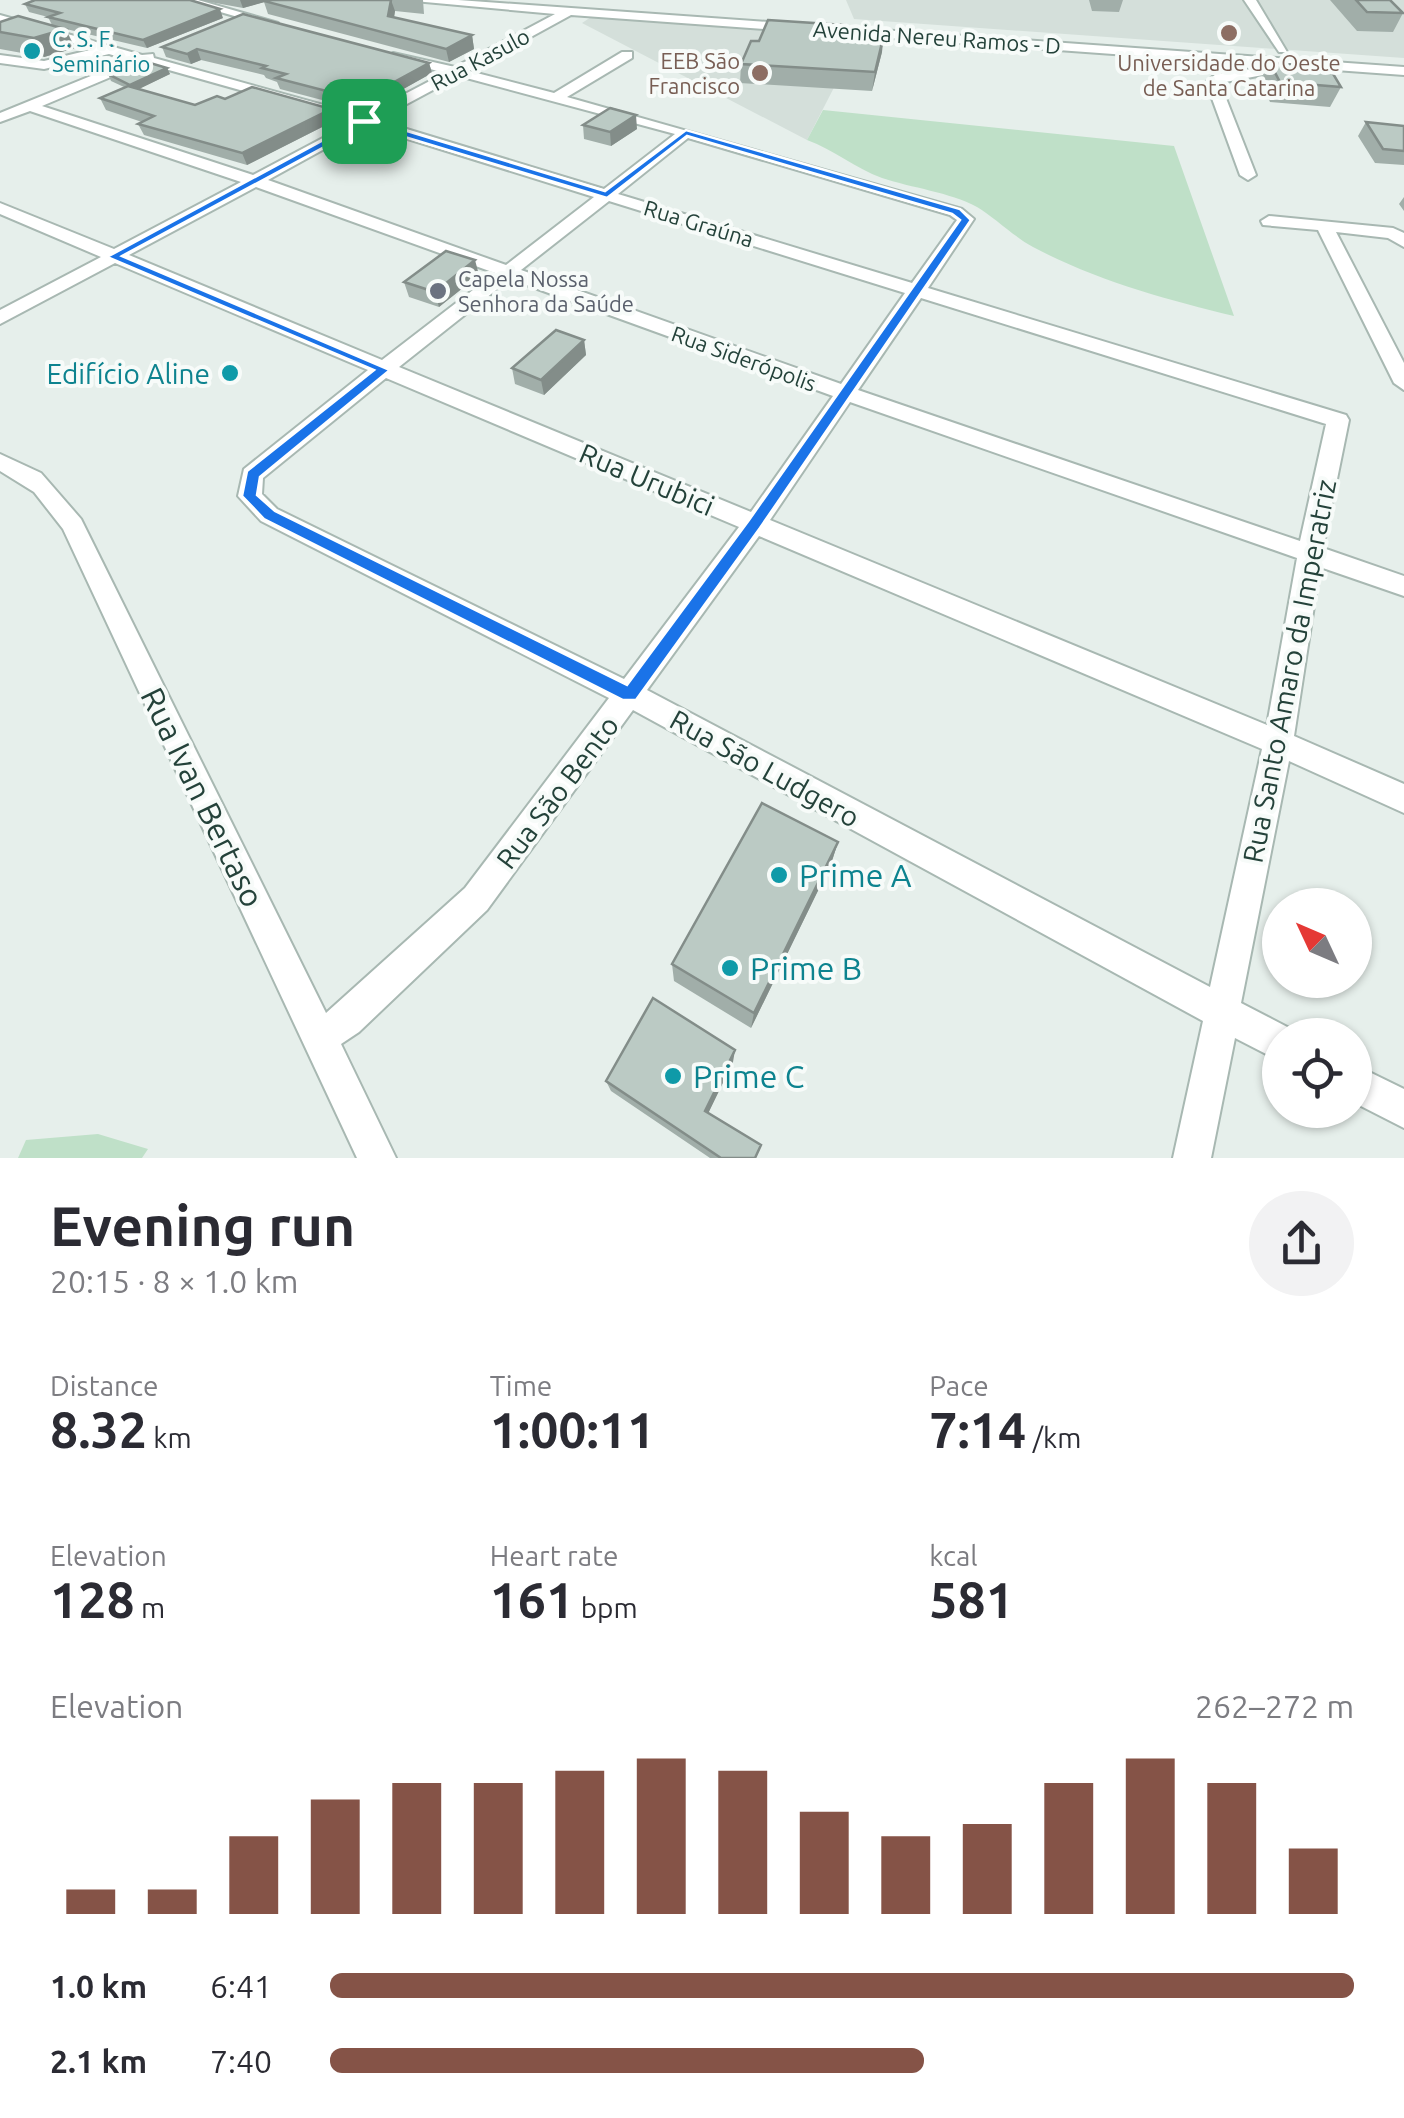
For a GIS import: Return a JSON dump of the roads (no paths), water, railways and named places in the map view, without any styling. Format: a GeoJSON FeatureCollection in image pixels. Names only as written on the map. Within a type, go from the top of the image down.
{"type":"FeatureCollection","features":[{"type":"Feature","properties":{"kind":"street"},"geometry":{"type":"LineString","coordinates":[[185,0],[282,26]]}},
{"type":"Feature","properties":{"kind":"street","name":"Avenida Nereu Ramos - D"},"geometry":{"type":"LineString","coordinates":[[409,0],[580,6]]}},
{"type":"Feature","properties":{"kind":"street","name":"Avenida Nereu Ramos - D"},"geometry":{"type":"LineString","coordinates":[[508,0],[980,37],[1287,55],[1404,71]]}},
{"type":"Feature","properties":{"kind":"street"},"geometry":{"type":"LineString","coordinates":[[1254,5],[1287,55]]}},
{"type":"Feature","properties":{"kind":"street"},"geometry":{"type":"LineString","coordinates":[[230,23],[272,6]]}},
{"type":"Feature","properties":{"kind":"street","name":"Rua Kasulo"},"geometry":{"type":"LineString","coordinates":[[0,318],[580,6]]}},
{"type":"Feature","properties":{"kind":"street"},"geometry":{"type":"LineString","coordinates":[[0,17],[15,10]]}},
{"type":"Feature","properties":{"kind":"street","name":"Rua Graúna"},"geometry":{"type":"LineString","coordinates":[[0,17],[607,194],[1338,420]]}},
{"type":"Feature","properties":{"kind":"street","name":"Avenida Nereu Ramos - D"},"geometry":{"type":"LineString","coordinates":[[1103,45],[1260,60],[1287,55]]}},
{"type":"Feature","properties":{"kind":"street"},"geometry":{"type":"LineString","coordinates":[[0,58],[44,65],[112,49]]}},
{"type":"Feature","properties":{"kind":"street"},"geometry":{"type":"LineString","coordinates":[[0,118],[162,51]]}},
{"type":"Feature","properties":{"kind":"street"},"geometry":{"type":"LineString","coordinates":[[390,54],[686,133]]}},
{"type":"Feature","properties":{"kind":"street"},"geometry":{"type":"LineString","coordinates":[[556,98],[627,55]]}},
{"type":"Feature","properties":{"kind":"street"},"geometry":{"type":"LineString","coordinates":[[1248,175],[1213,82],[1221,77],[1258,72],[1260,60]]}},
{"type":"Feature","properties":{"kind":"street","name":"Avenida Nereu Ramos - D"},"geometry":{"type":"LineString","coordinates":[[1341,62],[1404,63]]}},
{"type":"Feature","properties":{"kind":"street","name":"Rua Siderópolis"},"geometry":{"type":"LineString","coordinates":[[29,106],[254,181],[845,393],[1404,586]]}},
{"type":"Feature","properties":{"kind":"street"},"geometry":{"type":"LineString","coordinates":[[383,370],[686,133]]}},
{"type":"Feature","properties":{"kind":"street","name":"Rua São Bento"},"geometry":{"type":"LineString","coordinates":[[319,1037],[347,1020],[476,900],[754,524],[966,220],[956,212],[686,133]]}},
{"type":"Feature","properties":{"kind":"street","name":"Rua Urubici"},"geometry":{"type":"LineString","coordinates":[[0,208],[1278,742],[1404,800]]}},
{"type":"Feature","properties":{"kind":"street"},"geometry":{"type":"LineString","coordinates":[[1269,221],[1392,233],[1404,242]]}},
{"type":"Feature","properties":{"kind":"street"},"geometry":{"type":"LineString","coordinates":[[1324,226],[1404,383]]}},
{"type":"Feature","properties":{"kind":"street","name":"Rua São Ludgero"},"geometry":{"type":"LineString","coordinates":[[383,370],[252,475],[250,496],[270,515],[630,695],[1262,1033]]}},
{"type":"Feature","properties":{"kind":"street","name":"Rua Santo Amaro da Imperatriz"},"geometry":{"type":"LineString","coordinates":[[1192,1158],[1278,742],[1310,551],[1338,420]]}},
{"type":"Feature","properties":{"kind":"street","name":"Rua Ivan Bertaso"},"geometry":{"type":"LineString","coordinates":[[0,462],[22,469],[51,494],[73,525],[377,1158]]}},
{"type":"Feature","properties":{"kind":"street"},"geometry":{"type":"LineString","coordinates":[[1372,1092],[1404,1109]]}},
{"type":"Feature","properties":{"kind":"place","name":"Universidade do Oeste de Santa Catarina"},"geometry":{"type":"Point","coordinates":[1229,33]}},
{"type":"Feature","properties":{"kind":"place","name":"C. S. F. Seminário"},"geometry":{"type":"Point","coordinates":[32,51]}},
{"type":"Feature","properties":{"kind":"place","name":"EEB São Francisco"},"geometry":{"type":"Point","coordinates":[760,73]}},
{"type":"Feature","properties":{"kind":"place","name":"Capela Nossa Senhora da Saúde"},"geometry":{"type":"Point","coordinates":[438,291]}},
{"type":"Feature","properties":{"kind":"place","name":"Edifício Aline"},"geometry":{"type":"Point","coordinates":[230,373]}},
{"type":"Feature","properties":{"kind":"place","name":"Prime A"},"geometry":{"type":"Point","coordinates":[779,875]}},
{"type":"Feature","properties":{"kind":"place","name":"Prime B"},"geometry":{"type":"Point","coordinates":[730,968]}},
{"type":"Feature","properties":{"kind":"place","name":"Prime C"},"geometry":{"type":"Point","coordinates":[673,1076]}}]}
